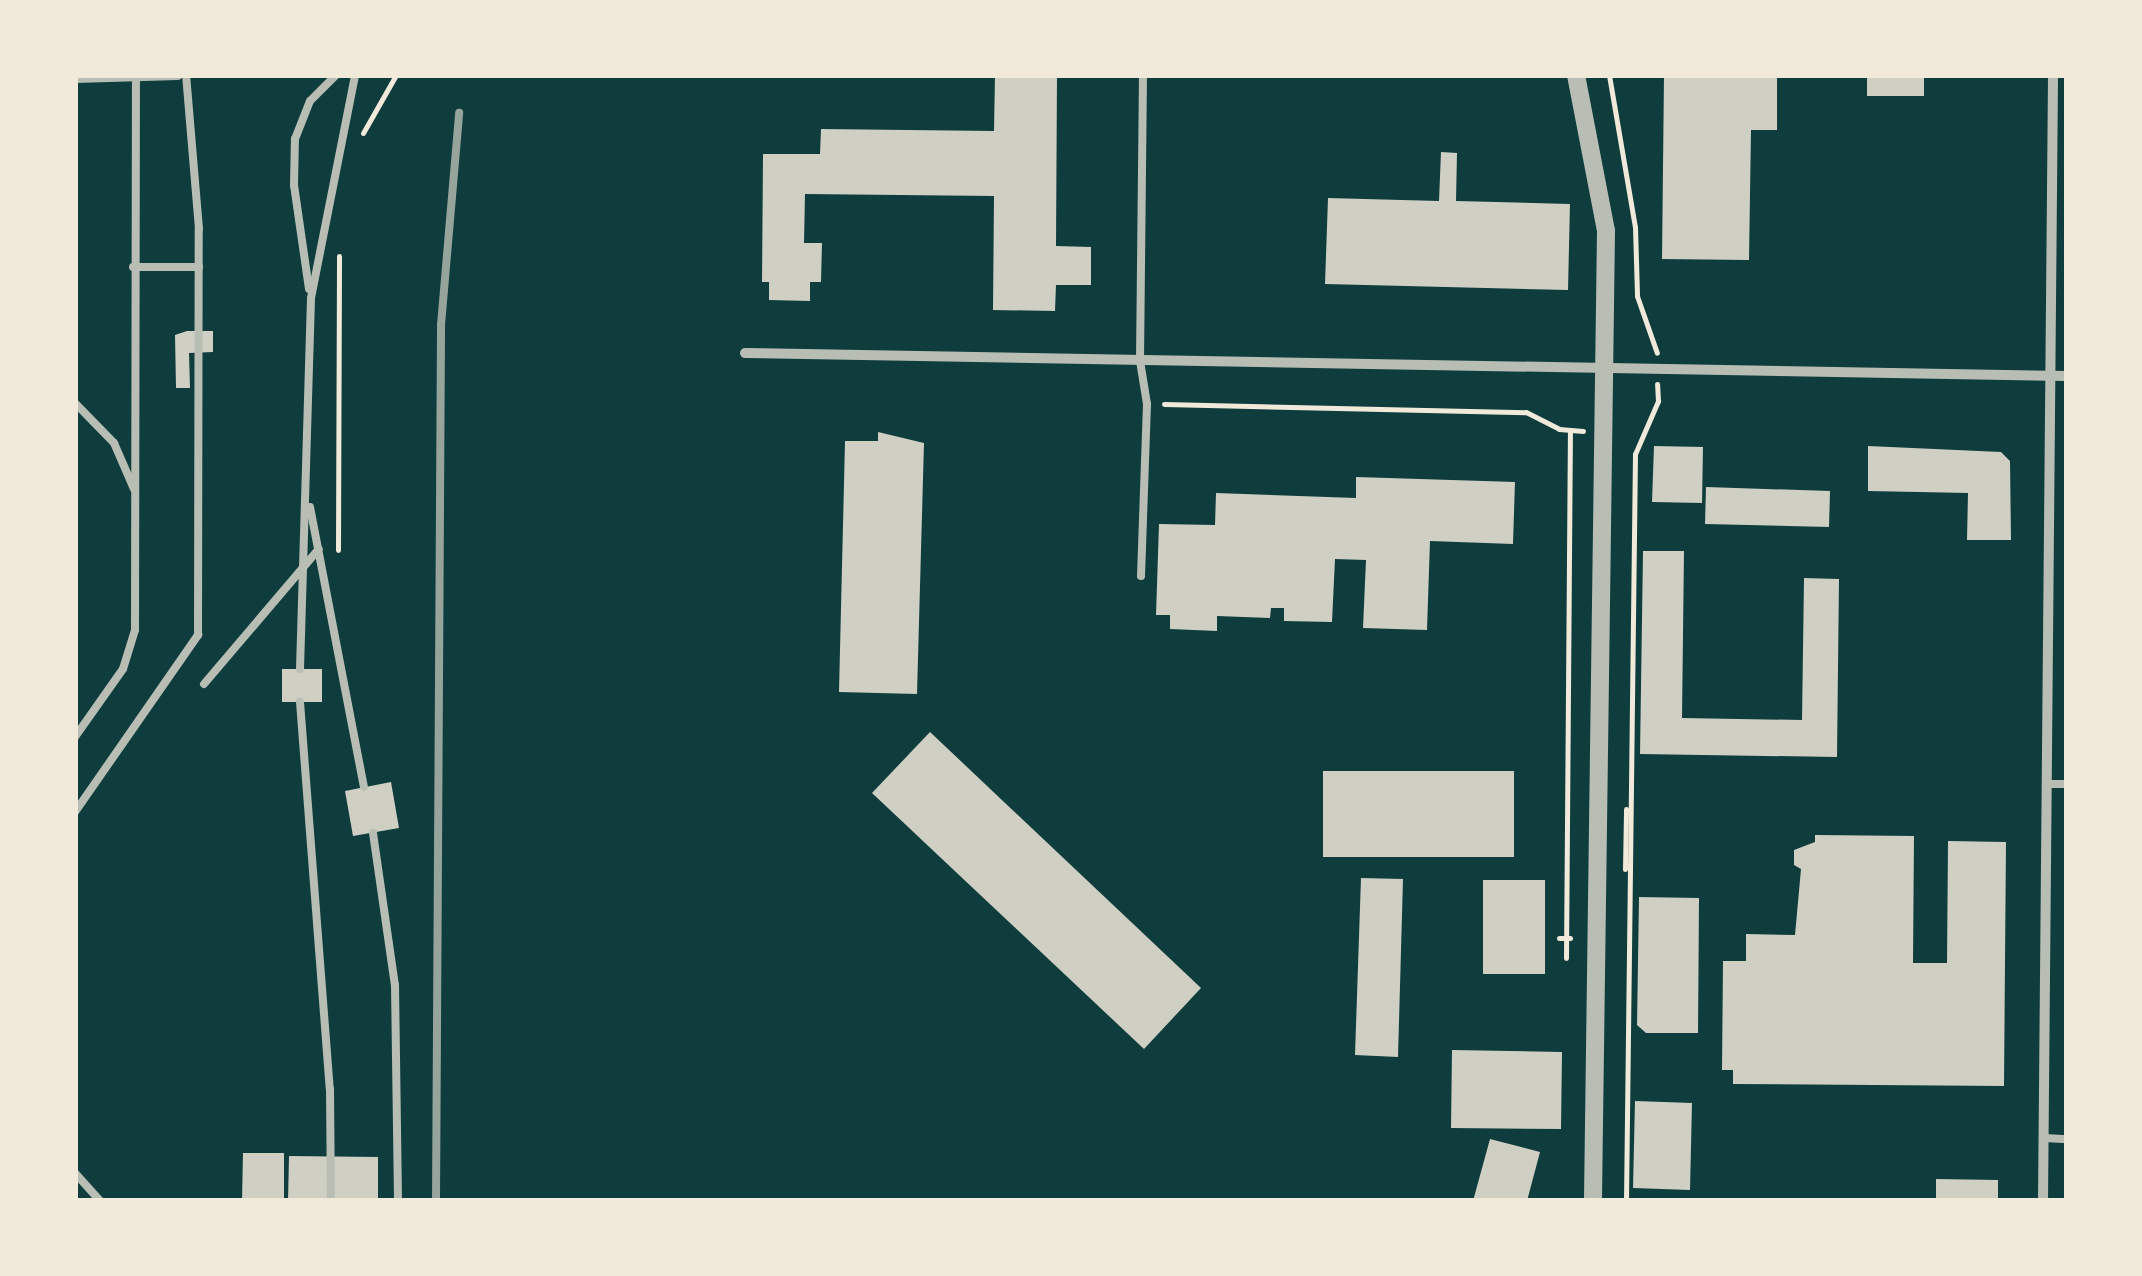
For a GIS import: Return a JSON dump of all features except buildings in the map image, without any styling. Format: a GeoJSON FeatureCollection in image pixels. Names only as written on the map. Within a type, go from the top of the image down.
{"type":"FeatureCollection","features":[{"type":"Feature","properties":{"kind":"street"},"geometry":{"type":"LineString","coordinates":[[75,78],[178,75]]}},
{"type":"Feature","properties":{"kind":"street"},"geometry":{"type":"LineString","coordinates":[[1576,75],[1606,231],[1593,1201]]}},
{"type":"Feature","properties":{"kind":"street"},"geometry":{"type":"LineString","coordinates":[[2044,1201],[2054,376],[2053,75]]}},
{"type":"Feature","properties":{"kind":"street"},"geometry":{"type":"LineString","coordinates":[[745,354],[2067,376]]}},
{"type":"Feature","properties":{"kind":"lane"},"geometry":{"type":"LineString","coordinates":[[75,736],[124,669],[135,630],[132,267],[136,75]]}},
{"type":"Feature","properties":{"kind":"lane"},"geometry":{"type":"LineString","coordinates":[[75,812],[198,635],[199,267],[186,75]]}},
{"type":"Feature","properties":{"kind":"lane"},"geometry":{"type":"LineString","coordinates":[[300,669],[311,298],[294,185],[294,139],[310,101],[336,75]]}},
{"type":"Feature","properties":{"kind":"lane"},"geometry":{"type":"LineString","coordinates":[[311,298],[355,75]]}},
{"type":"Feature","properties":{"kind":"lane"},"geometry":{"type":"LineString","coordinates":[[1142,576],[1147,404],[1140,360],[1143,75]]}},
{"type":"Feature","properties":{"kind":"lane"},"geometry":{"type":"LineString","coordinates":[[132,267],[199,267]]}},
{"type":"Feature","properties":{"kind":"lane"},"geometry":{"type":"LineString","coordinates":[[75,403],[114,442],[136,494]]}},
{"type":"Feature","properties":{"kind":"lane"},"geometry":{"type":"LineString","coordinates":[[308,498],[364,787]]}},
{"type":"Feature","properties":{"kind":"lane"},"geometry":{"type":"LineString","coordinates":[[204,684],[319,549]]}},
{"type":"Feature","properties":{"kind":"lane"},"geometry":{"type":"LineString","coordinates":[[300,702],[330,1089],[331,1201]]}},
{"type":"Feature","properties":{"kind":"lane"},"geometry":{"type":"LineString","coordinates":[[2049,784],[2067,784]]}},
{"type":"Feature","properties":{"kind":"lane"},"geometry":{"type":"LineString","coordinates":[[373,832],[394,986],[398,1201]]}},
{"type":"Feature","properties":{"kind":"lane"},"geometry":{"type":"LineString","coordinates":[[2045,1138],[2067,1138]]}},
{"type":"Feature","properties":{"kind":"lane"},"geometry":{"type":"LineString","coordinates":[[75,1172],[100,1201]]}},
{"type":"Feature","properties":{"kind":"path"},"geometry":{"type":"LineString","coordinates":[[356,150],[396,75]]}},
{"type":"Feature","properties":{"kind":"path"},"geometry":{"type":"LineString","coordinates":[[1609,75],[1635,227],[1638,296],[1656,340],[1658,369],[1658,401],[1634,454],[1626,1201]]}},
{"type":"Feature","properties":{"kind":"path"},"geometry":{"type":"LineString","coordinates":[[322,567],[338,551],[340,245]]}},
{"type":"Feature","properties":{"kind":"path"},"geometry":{"type":"LineString","coordinates":[[1147,404],[1526,412],[1570,430],[1602,432]]}},
{"type":"Feature","properties":{"kind":"path"},"geometry":{"type":"LineString","coordinates":[[1566,958],[1570,430]]}},
{"type":"Feature","properties":{"kind":"path"},"geometry":{"type":"LineString","coordinates":[[1625,869],[1626,809]]}},
{"type":"Feature","properties":{"kind":"railway"},"geometry":{"type":"LineString","coordinates":[[436,1201],[441,325],[459,113]]}}]}
